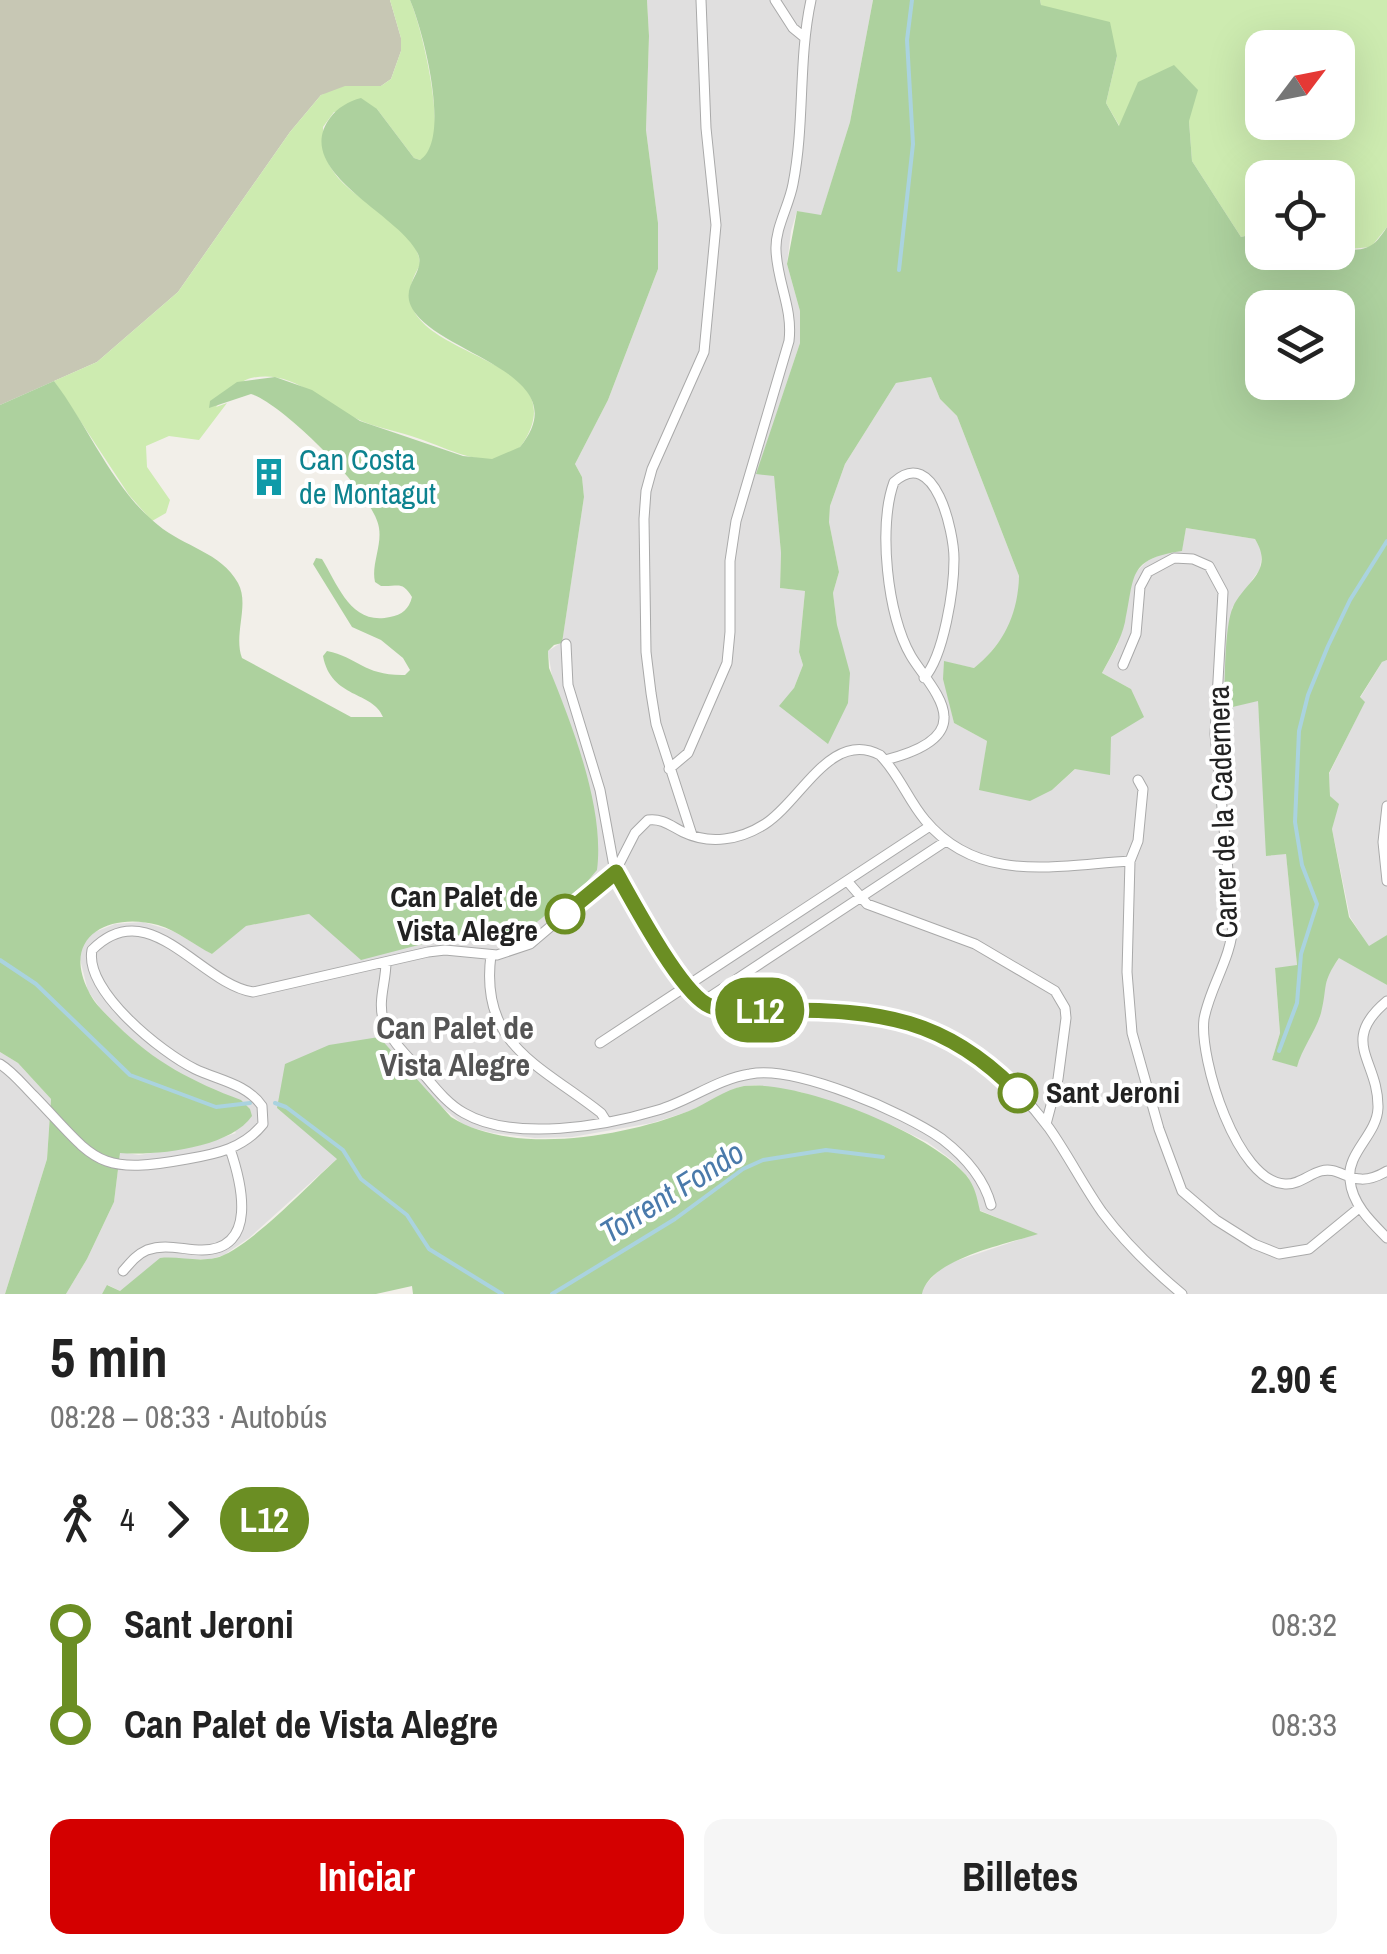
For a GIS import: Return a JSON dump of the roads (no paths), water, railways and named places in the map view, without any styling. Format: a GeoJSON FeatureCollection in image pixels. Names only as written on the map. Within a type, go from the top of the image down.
{"type":"FeatureCollection","features":[{"type":"Feature","properties":{"kind":"street"},"geometry":{"type":"LineString","coordinates":[[692,836],[656,724],[646,652],[644,519],[652,469],[698,365],[706,334],[716,224],[706,128],[701,0]]}},
{"type":"Feature","properties":{"kind":"street"},"geometry":{"type":"LineString","coordinates":[[775,0],[793,28],[804,37]]}},
{"type":"Feature","properties":{"kind":"street"},"geometry":{"type":"LineString","coordinates":[[669,768],[688,753],[726,663],[730,560],[736,521],[788,341],[790,314],[776,251],[795,170],[804,37],[811,0]]}},
{"type":"Feature","properties":{"kind":"street"},"geometry":{"type":"LineString","coordinates":[[885,760],[929,742],[942,728],[942,708],[924,678],[896,622],[889,570],[891,490],[900,477],[912,472],[928,480],[942,502],[953,549],[948,604],[936,658],[924,678]]}},
{"type":"Feature","properties":{"kind":"street","name":"Carrer de la Cadernera"},"geometry":{"type":"LineString","coordinates":[[1124,665],[1136,634],[1140,587],[1148,572],[1174,558],[1193,558],[1208,566],[1223,592],[1215,734],[1233,923],[1230,948],[1205,1015],[1206,1058],[1222,1109],[1237,1140],[1268,1178],[1284,1184],[1330,1170],[1350,1179],[1372,1178],[1387,1171]]}},
{"type":"Feature","properties":{"kind":"street"},"geometry":{"type":"LineString","coordinates":[[566,644],[568,685],[600,790],[616,872],[687,985],[702,1002],[721,1010],[862,1012],[894,1018],[940,1035],[976,1056],[1046,1124],[1118,1231],[1182,1294]]}},
{"type":"Feature","properties":{"kind":"street"},"geometry":{"type":"LineString","coordinates":[[0,1064],[100,1160],[150,1166],[230,1149],[250,1138],[263,1124],[262,1106],[244,1090],[194,1068],[149,1038],[102,986],[92,968],[92,950],[99,943],[124,932],[152,934],[236,988],[252,992],[445,950],[509,954],[530,944],[616,872],[635,832],[648,820],[660,820],[692,836],[726,839],[765,824],[842,750],[870,750],[885,760],[930,826],[946,841],[980,859],[1008,867],[1049,868],[1130,861]]}},
{"type":"Feature","properties":{"kind":"street"},"geometry":{"type":"LineString","coordinates":[[1138,780],[1143,789],[1138,840],[1130,861],[1127,972],[1132,1033],[1182,1191],[1216,1220],[1278,1254],[1309,1249],[1360,1208]]}},
{"type":"Feature","properties":{"kind":"street"},"geometry":{"type":"LineString","coordinates":[[1387,806],[1383,842],[1387,881]]}},
{"type":"Feature","properties":{"kind":"street"},"geometry":{"type":"LineString","coordinates":[[600,1043],[930,826]]}},
{"type":"Feature","properties":{"kind":"street"},"geometry":{"type":"LineString","coordinates":[[702,1002],[946,841]]}},
{"type":"Feature","properties":{"kind":"street"},"geometry":{"type":"LineString","coordinates":[[848,882],[859,898],[888,913],[975,944],[1034,975],[1055,991],[1064,1008],[1065,1029],[1054,1101],[1046,1124]]}},
{"type":"Feature","properties":{"kind":"street"},"geometry":{"type":"LineString","coordinates":[[491,955],[488,993],[504,1034],[606,1121]]}},
{"type":"Feature","properties":{"kind":"street"},"geometry":{"type":"LineString","coordinates":[[386,962],[380,1001],[384,1025],[456,1108],[476,1118],[529,1128],[581,1126],[663,1109],[746,1074],[776,1074],[832,1088],[926,1129],[970,1166],[988,1191],[991,1205]]}},
{"type":"Feature","properties":{"kind":"street"},"geometry":{"type":"LineString","coordinates":[[1387,1001],[1363,1028],[1378,1108],[1370,1135],[1353,1160],[1350,1179],[1360,1208],[1387,1238]]}},
{"type":"Feature","properties":{"kind":"street"},"geometry":{"type":"LineString","coordinates":[[124,1271],[134,1258],[149,1250],[168,1246],[212,1250],[236,1236],[242,1220],[238,1178],[230,1149]]}},
{"type":"Feature","properties":{"kind":"waterway"},"geometry":{"type":"LineString","coordinates":[[899,270],[913,144],[907,40],[912,0]]}},
{"type":"Feature","properties":{"kind":"waterway"},"geometry":{"type":"LineString","coordinates":[[1279,1051],[1297,1003],[1301,954],[1317,904],[1302,865],[1295,822],[1299,731],[1308,695],[1328,646],[1350,600],[1387,541]]}},
{"type":"Feature","properties":{"kind":"waterway","name":"Torrent Fondo"},"geometry":{"type":"LineString","coordinates":[[0,960],[36,984],[130,1075],[216,1107],[250,1103]]}},
{"type":"Feature","properties":{"kind":"waterway","name":"Torrent Fondo"},"geometry":{"type":"LineString","coordinates":[[275,1103],[343,1150],[361,1179],[407,1215],[429,1249],[502,1294]]}},
{"type":"Feature","properties":{"kind":"waterway","name":"Torrent Fondo"},"geometry":{"type":"LineString","coordinates":[[552,1294],[675,1219],[743,1169],[763,1160],[826,1150],[883,1157]]}},
{"type":"Feature","properties":{"kind":"place","name":"Can Costa de Montagut"},"geometry":{"type":"Point","coordinates":[269,477]}},
{"type":"Feature","properties":{"kind":"place","name":"Can Palet de Vista Alegre"},"geometry":{"type":"Point","coordinates":[565,914]}},
{"type":"Feature","properties":{"kind":"place","name":"Sant Jeroni"},"geometry":{"type":"Point","coordinates":[1018,1093]}},
{"type":"Feature","properties":{"kind":"district","name":"Can Palet de Vista Alegre"},"geometry":{"type":"Point","coordinates":[455,1046]}}]}
